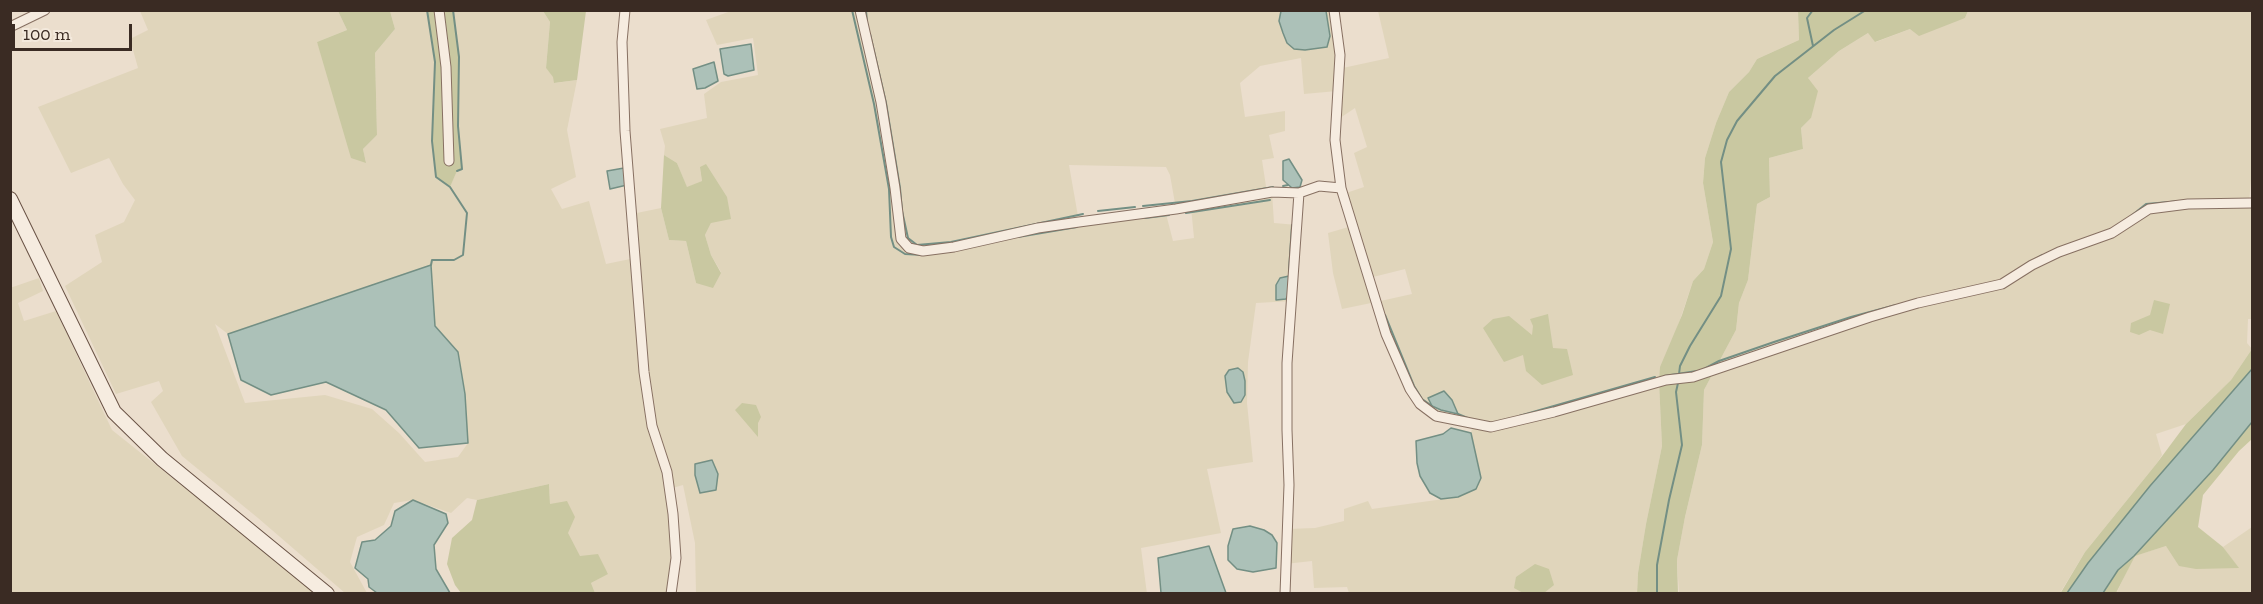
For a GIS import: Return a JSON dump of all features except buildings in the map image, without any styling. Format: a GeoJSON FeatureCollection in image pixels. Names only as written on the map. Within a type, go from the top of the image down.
{"type":"FeatureCollection","features":[{"type":"Feature","properties":{"kind":"street"},"geometry":{"type":"LineString","coordinates":[[10,27],[45,10]]}},
{"type":"Feature","properties":{"kind":"street"},"geometry":{"type":"LineString","coordinates":[[439,10],[446,67],[449,161]]}},
{"type":"Feature","properties":{"kind":"street"},"geometry":{"type":"LineString","coordinates":[[625,10],[622,42],[624,131],[644,372],[652,426],[667,472],[673,514],[676,558],[671,594]]}},
{"type":"Feature","properties":{"kind":"street"},"geometry":{"type":"LineString","coordinates":[[860,10],[881,102],[901,238],[909,248],[923,251],[954,247],[1038,228],[1176,209],[1272,192],[1299,193],[1319,186],[1341,188]]}},
{"type":"Feature","properties":{"kind":"street"},"geometry":{"type":"LineString","coordinates":[[1334,10],[1340,55],[1335,140],[1341,188],[1386,334],[1410,389],[1420,404],[1436,416],[1491,427],[1554,412],[1666,380],[1693,377],[1870,317],[1918,303],[2002,284],[2050,256],[2112,233],[2149,208],[2188,204],[2253,203]]}},
{"type":"Feature","properties":{"kind":"street"},"geometry":{"type":"LineString","coordinates":[[1285,594],[1289,484],[1287,363],[1299,193]]}},
{"type":"Feature","properties":{"kind":"street"},"geometry":{"type":"LineString","coordinates":[[10,199],[114,412],[162,459],[327,594]]}},
{"type":"Feature","properties":{"kind":"shaded area"},"geometry":{"type":"Polygon","coordinates":[[[140,11],[338,11],[347,30],[317,42],[366,163],[363,149],[377,135],[375,53],[395,29],[390,11],[427,11],[435,62],[432,141],[436,177],[450,186],[457,171],[462,168],[458,126],[459,57],[453,11],[543,11],[550,22],[546,68],[554,77],[555,83],[577,80],[567,130],[576,177],[551,189],[562,209],[589,201],[606,264],[635,258],[632,214],[661,208],[669,240],[686,241],[696,283],[721,272],[711,255],[705,235],[711,223],[700,167],[702,181],[687,188],[677,163],[664,155],[665,146],[660,129],[707,118],[704,94],[721,82],[758,75],[753,38],[717,45],[706,20],[731,11],[1334,11],[1338,69],[1389,58],[1378,11],[1798,11],[1799,40],[1757,59],[1749,72],[1729,92],[1705,158],[1703,183],[1713,242],[1704,269],[1693,281],[1659,382],[1662,446],[1646,524],[1637,593],[1349,593],[1347,587],[1314,588],[1312,561],[1285,564],[1287,529],[1315,528],[1344,521],[1344,509],[1368,501],[1372,509],[1458,497],[1481,478],[1471,433],[1473,424],[1436,416],[1420,404],[1376,302],[1342,309],[1333,273],[1328,233],[1352,226],[1343,194],[1364,187],[1354,153],[1367,147],[1355,108],[1337,120],[1337,91],[1304,94],[1301,58],[1260,66],[1240,83],[1245,117],[1285,111],[1285,131],[1269,135],[1274,158],[1262,160],[1267,193],[1272,192],[1274,223],[1297,225],[1292,301],[1256,303],[1248,362],[1247,403],[1253,462],[1207,469],[1221,533],[1141,548],[1147,594],[696,593],[695,543],[683,485],[669,489],[673,514],[671,593],[595,593],[591,583],[608,573],[580,557],[550,504],[549,484],[477,500],[467,498],[451,513],[413,500],[394,503],[384,525],[357,537],[350,562],[367,593],[345,593],[182,456],[151,402],[163,391],[159,381],[116,394],[65,286],[102,262],[95,235],[124,222],[135,200],[109,158],[71,173],[38,107],[138,68],[130,39],[148,30],[140,11]],[[1069,165],[1079,222],[1165,210],[1173,241],[1194,238],[1191,207],[1176,209],[1170,175],[1166,167],[1069,165]],[[1405,269],[1369,278],[1376,302],[1412,294],[1405,269]],[[215,324],[245,403],[325,395],[372,409],[399,433],[425,462],[458,457],[468,443],[465,394],[458,352],[435,326],[228,334],[215,324]]]}},
{"type":"Feature","properties":{"kind":"shaded area"},"geometry":{"type":"Polygon","coordinates":[[[1281,11],[1326,11],[1330,36],[1327,47],[1294,49],[1287,43],[1283,33],[1279,21],[1281,11]]]}},
{"type":"Feature","properties":{"kind":"shaded area"},"geometry":{"type":"Polygon","coordinates":[[[1968,11],[2252,11],[2252,169],[2249,203],[2252,203],[2252,319],[2248,319],[2247,343],[2252,349],[2231,380],[2186,424],[2156,434],[2162,455],[2085,552],[2060,593],[1679,594],[1677,560],[1702,445],[1704,390],[1736,330],[1739,303],[1748,280],[1757,204],[1770,197],[1769,158],[1803,149],[1801,128],[1811,118],[1808,78],[1839,51],[1868,33],[1876,42],[1910,29],[1965,18],[1968,11]]]}},
{"type":"Feature","properties":{"kind":"shaded area"},"geometry":{"type":"Polygon","coordinates":[[[751,44],[754,70],[728,76],[724,74],[720,49],[751,44]]]}},
{"type":"Feature","properties":{"kind":"shaded area"},"geometry":{"type":"Polygon","coordinates":[[[714,62],[718,81],[705,88],[697,89],[693,69],[714,62]]]}},
{"type":"Feature","properties":{"kind":"shaded area"},"geometry":{"type":"Polygon","coordinates":[[[1289,159],[1302,180],[1300,187],[1292,188],[1283,180],[1283,161],[1289,159]]]}},
{"type":"Feature","properties":{"kind":"shaded area"},"geometry":{"type":"Polygon","coordinates":[[[624,168],[627,185],[610,189],[607,171],[624,168]]]}},
{"type":"Feature","properties":{"kind":"shaded area"},"geometry":{"type":"Polygon","coordinates":[[[431,265],[435,326],[458,352],[465,394],[468,443],[419,448],[386,410],[326,382],[271,395],[241,380],[228,334],[431,265]]]}},
{"type":"Feature","properties":{"kind":"shaded area"},"geometry":{"type":"Polygon","coordinates":[[[1289,276],[1291,291],[1286,299],[1276,300],[1276,285],[1280,278],[1289,276]]]}},
{"type":"Feature","properties":{"kind":"shaded area"},"geometry":{"type":"Polygon","coordinates":[[[39,278],[43,291],[18,303],[24,321],[56,311],[112,430],[317,593],[11,593],[10,288],[39,278]]]}},
{"type":"Feature","properties":{"kind":"shaded area"},"geometry":{"type":"Polygon","coordinates":[[[1238,368],[1243,372],[1245,395],[1241,402],[1234,403],[1227,392],[1225,376],[1229,370],[1238,368]]]}},
{"type":"Feature","properties":{"kind":"shaded area"},"geometry":{"type":"Polygon","coordinates":[[[2252,369],[2252,422],[2213,470],[2134,556],[2118,570],[2103,593],[2067,593],[2150,486],[2252,369]]]}},
{"type":"Feature","properties":{"kind":"shaded area"},"geometry":{"type":"Polygon","coordinates":[[[1444,391],[1452,400],[1458,414],[1432,406],[1428,398],[1444,391]]]}},
{"type":"Feature","properties":{"kind":"shaded area"},"geometry":{"type":"Polygon","coordinates":[[[1451,428],[1471,433],[1481,478],[1476,489],[1458,497],[1441,499],[1430,493],[1420,476],[1416,441],[1443,434],[1451,428]]]}},
{"type":"Feature","properties":{"kind":"shaded area"},"geometry":{"type":"Polygon","coordinates":[[[712,460],[718,474],[716,490],[700,493],[695,475],[695,464],[712,460]]]}},
{"type":"Feature","properties":{"kind":"shaded area"},"geometry":{"type":"Polygon","coordinates":[[[413,500],[446,514],[448,523],[434,545],[436,569],[450,593],[377,593],[369,587],[368,579],[355,568],[362,542],[375,540],[391,526],[395,511],[413,500]]]}},
{"type":"Feature","properties":{"kind":"shaded area"},"geometry":{"type":"Polygon","coordinates":[[[1250,526],[1272,535],[1277,543],[1276,568],[1253,572],[1237,569],[1228,560],[1228,546],[1233,529],[1250,526]]]}},
{"type":"Feature","properties":{"kind":"shaded area"},"geometry":{"type":"Polygon","coordinates":[[[2252,527],[2252,593],[2116,594],[2134,556],[2166,546],[2238,568],[2223,547],[2252,527]]]}},
{"type":"Feature","properties":{"kind":"shaded area"},"geometry":{"type":"Polygon","coordinates":[[[1209,546],[1226,593],[1161,593],[1158,558],[1209,546]]]}},
{"type":"Feature","properties":{"kind":"green space"},"geometry":{"type":"Polygon","coordinates":[[[338,11],[390,11],[395,29],[375,53],[377,135],[363,149],[366,163],[351,158],[317,42],[347,30],[338,11]]]}},
{"type":"Feature","properties":{"kind":"green space"},"geometry":{"type":"Polygon","coordinates":[[[427,11],[453,11],[459,57],[458,126],[462,169],[457,171],[450,187],[436,177],[432,141],[435,62],[427,11]]]}},
{"type":"Feature","properties":{"kind":"green space"},"geometry":{"type":"Polygon","coordinates":[[[543,11],[586,11],[577,80],[554,83],[553,77],[546,68],[550,22],[543,11]]]}},
{"type":"Feature","properties":{"kind":"green space"},"geometry":{"type":"Polygon","coordinates":[[[1798,11],[1968,11],[1965,18],[1919,36],[1910,29],[1875,42],[1868,33],[1839,51],[1808,78],[1818,91],[1811,118],[1801,128],[1803,149],[1769,158],[1770,197],[1757,204],[1748,280],[1739,303],[1736,330],[1704,390],[1702,445],[1677,560],[1678,593],[1637,594],[1646,524],[1662,446],[1660,367],[1682,315],[1693,281],[1704,269],[1713,242],[1703,183],[1705,158],[1729,92],[1749,72],[1757,59],[1799,40],[1798,11]]]}},
{"type":"Feature","properties":{"kind":"green space"},"geometry":{"type":"Polygon","coordinates":[[[664,155],[677,163],[687,187],[702,181],[700,167],[706,164],[727,197],[731,219],[711,223],[705,235],[711,255],[721,273],[713,288],[696,283],[686,241],[669,240],[661,208],[664,155]]]}},
{"type":"Feature","properties":{"kind":"green space"},"geometry":{"type":"Polygon","coordinates":[[[2154,300],[2170,304],[2163,334],[2150,330],[2139,335],[2130,332],[2131,323],[2150,315],[2154,300]]]}},
{"type":"Feature","properties":{"kind":"green space"},"geometry":{"type":"Polygon","coordinates":[[[1548,314],[1553,348],[1567,349],[1573,375],[1542,385],[1526,371],[1523,355],[1504,362],[1483,328],[1493,319],[1509,316],[1532,335],[1533,326],[1530,319],[1548,314]]]}},
{"type":"Feature","properties":{"kind":"green space"},"geometry":{"type":"Polygon","coordinates":[[[2252,349],[2252,369],[2150,486],[2067,593],[2060,594],[2085,552],[2186,424],[2231,380],[2252,349]]]}},
{"type":"Feature","properties":{"kind":"green space"},"geometry":{"type":"Polygon","coordinates":[[[742,403],[756,405],[761,417],[758,423],[758,437],[735,410],[742,403]]]}},
{"type":"Feature","properties":{"kind":"green space"},"geometry":{"type":"Polygon","coordinates":[[[2252,422],[2252,439],[2239,451],[2203,495],[2198,527],[2223,547],[2239,568],[2196,569],[2179,566],[2166,546],[2135,556],[2116,593],[2103,594],[2118,570],[2134,556],[2213,470],[2252,422]]]}},
{"type":"Feature","properties":{"kind":"green space"},"geometry":{"type":"Polygon","coordinates":[[[549,484],[550,504],[567,501],[575,517],[568,533],[580,556],[598,554],[608,574],[591,583],[595,593],[461,593],[455,585],[447,564],[452,538],[472,520],[477,500],[549,484]]]}},
{"type":"Feature","properties":{"kind":"green space"},"geometry":{"type":"Polygon","coordinates":[[[1535,564],[1549,569],[1554,585],[1544,593],[1523,593],[1514,588],[1516,577],[1535,564]]]}},
{"type":"Feature","properties":{"kind":"waterway"},"geometry":{"type":"LineString","coordinates":[[427,10],[435,62],[432,141],[436,177],[450,187],[467,213],[463,255],[454,260],[432,260],[431,265]]}},
{"type":"Feature","properties":{"kind":"waterway"},"geometry":{"type":"LineString","coordinates":[[453,10],[459,57],[458,126],[462,169],[457,171]]}},
{"type":"Feature","properties":{"kind":"waterway"},"geometry":{"type":"LineString","coordinates":[[852,10],[874,104],[889,189],[891,237],[894,247],[905,254],[924,255]]}},
{"type":"Feature","properties":{"kind":"waterway"},"geometry":{"type":"LineString","coordinates":[[866,10],[867,23]]}},
{"type":"Feature","properties":{"kind":"waterway"},"geometry":{"type":"LineString","coordinates":[[1813,10],[1807,18],[1813,46]]}},
{"type":"Feature","properties":{"kind":"waterway"},"geometry":{"type":"LineString","coordinates":[[1679,374],[1680,366],[1690,346],[1721,296],[1731,249],[1721,162],[1727,140],[1737,121],[1775,76],[1834,30],[1866,10]]}},
{"type":"Feature","properties":{"kind":"waterway"},"geometry":{"type":"LineString","coordinates":[[1910,10],[1923,10]]}},
{"type":"Feature","properties":{"kind":"waterway"},"geometry":{"type":"LineString","coordinates":[[870,34],[886,103],[908,238],[917,245],[951,242],[1083,214]]}},
{"type":"Feature","properties":{"kind":"waterway"},"geometry":{"type":"LineString","coordinates":[[1283,186],[1288,185]]}},
{"type":"Feature","properties":{"kind":"waterway"},"geometry":{"type":"LineString","coordinates":[[1143,206],[1192,201],[1273,187]]}},
{"type":"Feature","properties":{"kind":"waterway"},"geometry":{"type":"LineString","coordinates":[[1186,213],[1270,200]]}},
{"type":"Feature","properties":{"kind":"waterway"},"geometry":{"type":"LineString","coordinates":[[2131,216],[2146,204],[2181,201]]}},
{"type":"Feature","properties":{"kind":"waterway"},"geometry":{"type":"LineString","coordinates":[[1098,211],[1135,207]]}},
{"type":"Feature","properties":{"kind":"waterway"},"geometry":{"type":"LineString","coordinates":[[1145,218],[1169,215]]}},
{"type":"Feature","properties":{"kind":"waterway"},"geometry":{"type":"LineString","coordinates":[[1289,270],[1292,225]]}},
{"type":"Feature","properties":{"kind":"waterway"},"geometry":{"type":"LineString","coordinates":[[1018,237],[1077,227]]}},
{"type":"Feature","properties":{"kind":"waterway"},"geometry":{"type":"LineString","coordinates":[[2018,269],[2042,255]]}},
{"type":"Feature","properties":{"kind":"waterway"},"geometry":{"type":"LineString","coordinates":[[1702,370],[1719,361],[1774,342],[1896,305]]}},
{"type":"Feature","properties":{"kind":"waterway"},"geometry":{"type":"LineString","coordinates":[[1385,315],[1414,386],[1422,399],[1432,406]]}},
{"type":"Feature","properties":{"kind":"waterway"},"geometry":{"type":"LineString","coordinates":[[1664,376],[1697,371]]}},
{"type":"Feature","properties":{"kind":"waterway"},"geometry":{"type":"LineString","coordinates":[[1519,416],[1655,377]]}},
{"type":"Feature","properties":{"kind":"waterway"},"geometry":{"type":"LineString","coordinates":[[1657,594],[1657,565],[1682,445],[1676,392],[1678,383]]}},
{"type":"Feature","properties":{"kind":"waterway"},"geometry":{"type":"LineString","coordinates":[[1458,414],[1470,419]]}}]}
